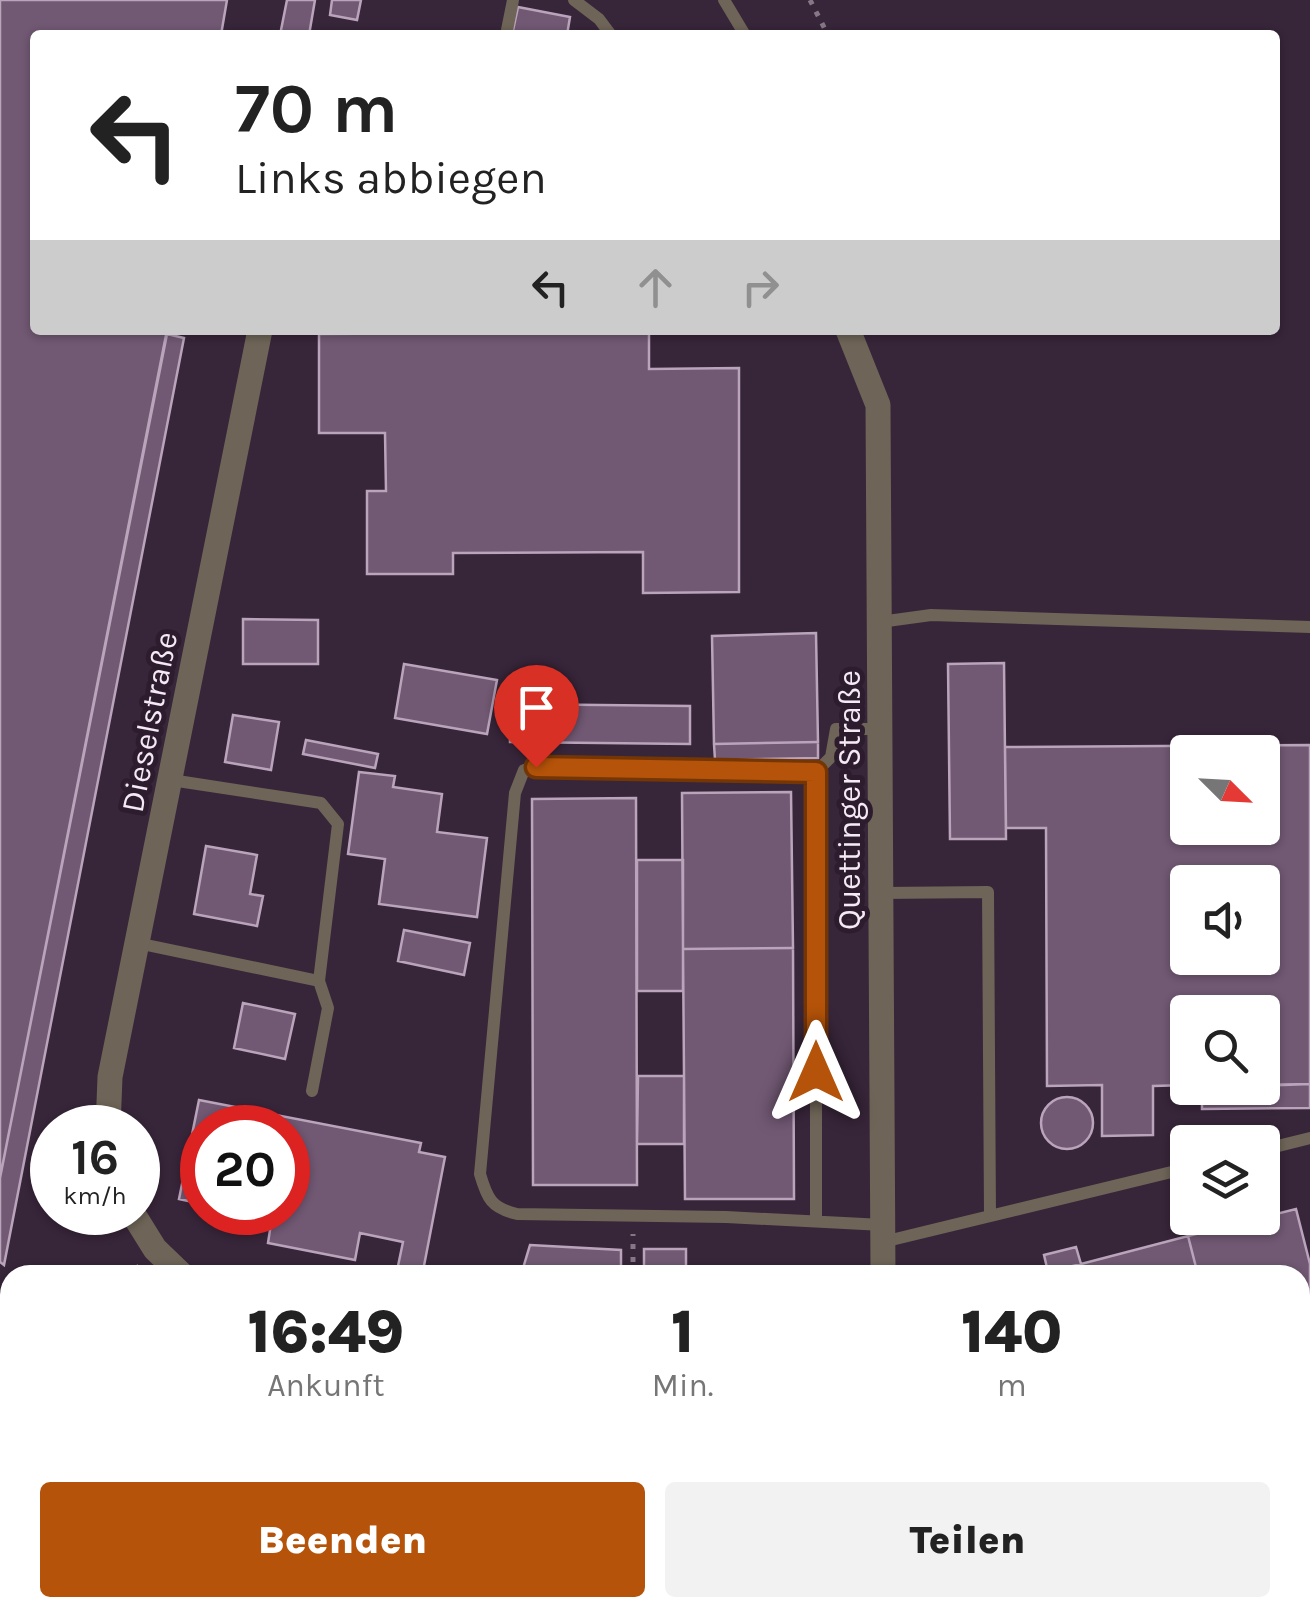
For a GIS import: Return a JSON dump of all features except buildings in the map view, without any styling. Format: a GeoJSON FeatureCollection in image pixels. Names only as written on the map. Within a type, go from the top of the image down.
{"type":"FeatureCollection","features":[{"type":"Feature","properties":{"kind":"street","name":"Dieselstraße"},"geometry":{"type":"LineString","coordinates":[[109,1105],[110,1077],[259,335]]}},
{"type":"Feature","properties":{"kind":"street","name":"Quettinger Straße"},"geometry":{"type":"LineString","coordinates":[[850,335],[878,405],[883,1265]]}},
{"type":"Feature","properties":{"kind":"street"},"geometry":{"type":"LineString","coordinates":[[146,1235],[172,1265]]}},
{"type":"Feature","properties":{"kind":"lane"},"geometry":{"type":"LineString","coordinates":[[507,30],[513,0]]}},
{"type":"Feature","properties":{"kind":"lane"},"geometry":{"type":"LineString","coordinates":[[574,0],[607,30]]}},
{"type":"Feature","properties":{"kind":"lane"},"geometry":{"type":"LineString","coordinates":[[724,0],[742,30]]}},
{"type":"Feature","properties":{"kind":"lane"},"geometry":{"type":"LineString","coordinates":[[880,622],[931,615],[1310,627]]}},
{"type":"Feature","properties":{"kind":"lane"},"geometry":{"type":"LineString","coordinates":[[816,1222],[816,772],[831,757],[836,729],[881,728]]}},
{"type":"Feature","properties":{"kind":"lane"},"geometry":{"type":"LineString","coordinates":[[816,772],[536,767],[524,770],[518,779],[480,1174],[486,1194],[499,1210],[517,1214],[816,1222],[883,1234],[990,1216],[1170,1172]]}},
{"type":"Feature","properties":{"kind":"lane"},"geometry":{"type":"LineString","coordinates":[[171,780],[322,803],[338,824],[319,981],[328,1008],[312,1091]]}},
{"type":"Feature","properties":{"kind":"lane"},"geometry":{"type":"LineString","coordinates":[[882,893],[988,892],[990,1216]]}},
{"type":"Feature","properties":{"kind":"lane"},"geometry":{"type":"LineString","coordinates":[[138,943],[319,981]]}},
{"type":"Feature","properties":{"kind":"lane"},"geometry":{"type":"LineString","coordinates":[[1280,1146],[1310,1138]]}},
{"type":"Feature","properties":{"kind":"path"},"geometry":{"type":"LineString","coordinates":[[810,0],[825,30]]}},
{"type":"Feature","properties":{"kind":"path"},"geometry":{"type":"LineString","coordinates":[[633,1265],[634,1216]]}},
{"type":"Feature","properties":{"kind":"route"},"geometry":{"type":"LineString","coordinates":[[536,767],[816,772],[816,1072]]}}]}
